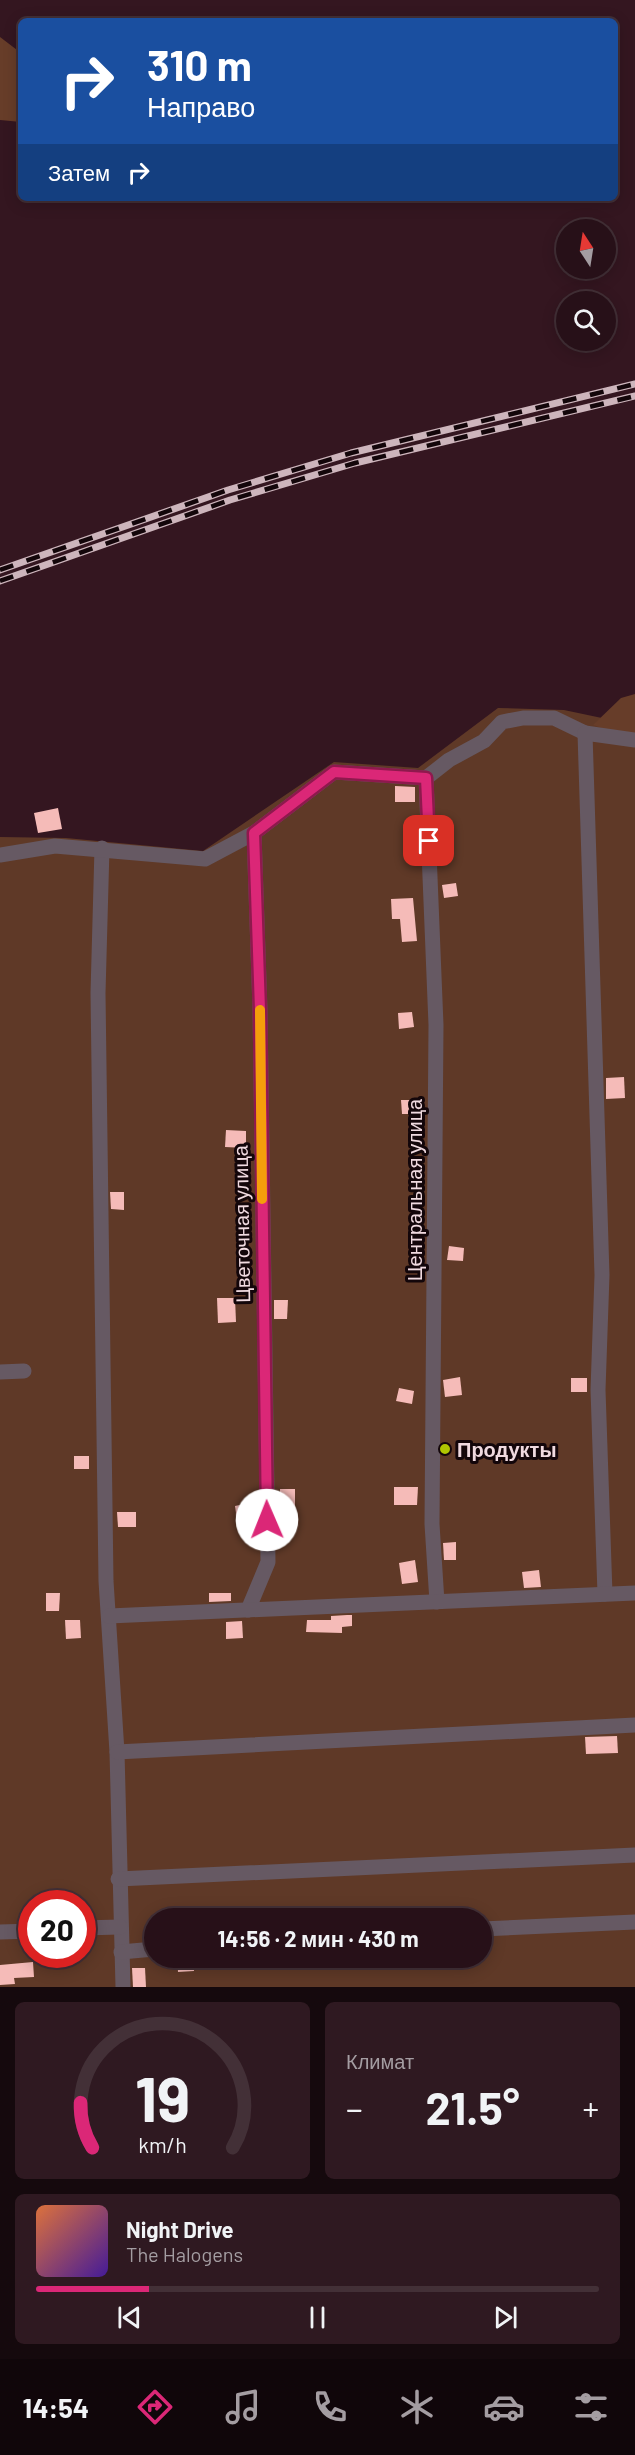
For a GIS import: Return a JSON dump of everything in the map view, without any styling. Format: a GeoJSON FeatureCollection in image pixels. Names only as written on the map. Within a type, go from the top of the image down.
{"type":"FeatureCollection","features":[{"type":"Feature","properties":{"kind":"street"},"geometry":{"type":"LineString","coordinates":[[0,855],[55,846],[102,848],[205,859],[254,833],[334,772],[426,778],[449,760],[484,741],[502,722],[523,718],[554,718],[585,733],[635,740]]}},
{"type":"Feature","properties":{"kind":"street"},"geometry":{"type":"LineString","coordinates":[[585,733],[593,918],[602,1275],[598,1390],[605,1594]]}},
{"type":"Feature","properties":{"kind":"street","name":"Центральная улица"},"geometry":{"type":"LineString","coordinates":[[426,778],[436,1025],[432,1524],[437,1602]]}},
{"type":"Feature","properties":{"kind":"street","name":"Цветочная улица"},"geometry":{"type":"LineString","coordinates":[[248,1610],[268,1562],[260,1010],[254,833]]}},
{"type":"Feature","properties":{"kind":"street"},"geometry":{"type":"LineString","coordinates":[[102,848],[98,993],[106,1581],[117,1752],[118,1879],[123,1987]]}},
{"type":"Feature","properties":{"kind":"street"},"geometry":{"type":"LineString","coordinates":[[0,1372],[24,1371]]}},
{"type":"Feature","properties":{"kind":"street"},"geometry":{"type":"LineString","coordinates":[[109,1616],[635,1593]]}},
{"type":"Feature","properties":{"kind":"street"},"geometry":{"type":"LineString","coordinates":[[117,1752],[635,1725]]}},
{"type":"Feature","properties":{"kind":"street"},"geometry":{"type":"LineString","coordinates":[[118,1879],[635,1855]]}},
{"type":"Feature","properties":{"kind":"street"},"geometry":{"type":"LineString","coordinates":[[492,1929],[635,1922]]}},
{"type":"Feature","properties":{"kind":"street"},"geometry":{"type":"LineString","coordinates":[[96,1928],[120,1927]]}},
{"type":"Feature","properties":{"kind":"street"},"geometry":{"type":"LineString","coordinates":[[0,1932],[18,1931]]}},
{"type":"Feature","properties":{"kind":"street"},"geometry":{"type":"LineString","coordinates":[[121,1952],[144,1950]]}},
{"type":"Feature","properties":{"kind":"shaded area"},"geometry":{"type":"Polygon","coordinates":[[[0,37],[18,51],[18,122],[0,120],[0,37]]]}},
{"type":"Feature","properties":{"kind":"shaded area"},"geometry":{"type":"Polygon","coordinates":[[[635,694],[635,740],[593,725],[621,698],[635,694]]]}},
{"type":"Feature","properties":{"kind":"shaded area"},"geometry":{"type":"Polygon","coordinates":[[[498,708],[564,710],[635,725],[635,1987],[0,1987],[0,837],[66,838],[203,851],[334,762],[418,768],[498,708]]]}},
{"type":"Feature","properties":{"kind":"building"},"geometry":{"type":"Polygon","coordinates":[[[395,786],[415,787],[415,802],[395,802],[395,786]]]}},
{"type":"Feature","properties":{"kind":"building"},"geometry":{"type":"Polygon","coordinates":[[[58,808],[62,829],[38,833],[34,813],[58,808]]]}},
{"type":"Feature","properties":{"kind":"building"},"geometry":{"type":"Polygon","coordinates":[[[456,883],[458,896],[444,898],[442,885],[456,883]]]}},
{"type":"Feature","properties":{"kind":"building"},"geometry":{"type":"Polygon","coordinates":[[[413,898],[417,941],[402,942],[400,919],[392,919],[391,899],[413,898]]]}},
{"type":"Feature","properties":{"kind":"building"},"geometry":{"type":"Polygon","coordinates":[[[412,1012],[414,1027],[399,1029],[398,1013],[412,1012]]]}},
{"type":"Feature","properties":{"kind":"building"},"geometry":{"type":"Polygon","coordinates":[[[624,1077],[625,1098],[606,1099],[606,1078],[624,1077]]]}},
{"type":"Feature","properties":{"kind":"building"},"geometry":{"type":"Polygon","coordinates":[[[401,1100],[414,1100],[415,1114],[402,1114],[401,1100]]]}},
{"type":"Feature","properties":{"kind":"building"},"geometry":{"type":"Polygon","coordinates":[[[226,1130],[246,1131],[246,1148],[225,1147],[226,1130]]]}},
{"type":"Feature","properties":{"kind":"building"},"geometry":{"type":"Polygon","coordinates":[[[110,1192],[124,1192],[124,1210],[111,1209],[110,1192]]]}},
{"type":"Feature","properties":{"kind":"building"},"geometry":{"type":"Polygon","coordinates":[[[449,1246],[464,1248],[463,1261],[447,1260],[449,1246]]]}},
{"type":"Feature","properties":{"kind":"building"},"geometry":{"type":"Polygon","coordinates":[[[217,1298],[235,1298],[236,1322],[218,1323],[217,1298]]]}},
{"type":"Feature","properties":{"kind":"building"},"geometry":{"type":"Polygon","coordinates":[[[274,1300],[288,1300],[287,1319],[274,1319],[274,1300]]]}},
{"type":"Feature","properties":{"kind":"building"},"geometry":{"type":"Polygon","coordinates":[[[460,1377],[462,1395],[445,1397],[443,1380],[460,1377]]]}},
{"type":"Feature","properties":{"kind":"building"},"geometry":{"type":"Polygon","coordinates":[[[571,1378],[587,1378],[587,1392],[571,1392],[571,1378]]]}},
{"type":"Feature","properties":{"kind":"building"},"geometry":{"type":"Polygon","coordinates":[[[399,1388],[414,1391],[412,1404],[396,1401],[399,1388]]]}},
{"type":"Feature","properties":{"kind":"building"},"geometry":{"type":"Polygon","coordinates":[[[74,1456],[89,1456],[89,1469],[74,1469],[74,1456]]]}},
{"type":"Feature","properties":{"kind":"building"},"geometry":{"type":"Polygon","coordinates":[[[394,1487],[418,1487],[417,1505],[394,1505],[394,1487]]]}},
{"type":"Feature","properties":{"kind":"building"},"geometry":{"type":"Polygon","coordinates":[[[280,1489],[295,1489],[295,1508],[280,1507],[280,1489]]]}},
{"type":"Feature","properties":{"kind":"building"},"geometry":{"type":"Polygon","coordinates":[[[249,1503],[251,1518],[237,1520],[235,1506],[249,1503]]]}},
{"type":"Feature","properties":{"kind":"building"},"geometry":{"type":"Polygon","coordinates":[[[117,1512],[136,1512],[136,1527],[118,1527],[117,1512]]]}},
{"type":"Feature","properties":{"kind":"building"},"geometry":{"type":"Polygon","coordinates":[[[456,1542],[456,1560],[444,1560],[443,1543],[456,1542]]]}},
{"type":"Feature","properties":{"kind":"building"},"geometry":{"type":"Polygon","coordinates":[[[415,1560],[418,1582],[402,1584],[399,1563],[415,1560]]]}},
{"type":"Feature","properties":{"kind":"building"},"geometry":{"type":"Polygon","coordinates":[[[539,1570],[541,1587],[524,1588],[522,1572],[539,1570]]]}},
{"type":"Feature","properties":{"kind":"building"},"geometry":{"type":"Polygon","coordinates":[[[46,1593],[60,1593],[59,1611],[46,1611],[46,1593]]]}},
{"type":"Feature","properties":{"kind":"building"},"geometry":{"type":"Polygon","coordinates":[[[209,1593],[231,1593],[231,1601],[209,1602],[209,1593]]]}},
{"type":"Feature","properties":{"kind":"building"},"geometry":{"type":"Polygon","coordinates":[[[352,1615],[352,1626],[342,1627],[342,1633],[306,1632],[307,1620],[331,1620],[331,1616],[352,1615]]]}},
{"type":"Feature","properties":{"kind":"building"},"geometry":{"type":"Polygon","coordinates":[[[65,1620],[80,1620],[81,1638],[66,1639],[65,1620]]]}},
{"type":"Feature","properties":{"kind":"building"},"geometry":{"type":"Polygon","coordinates":[[[242,1621],[243,1638],[226,1639],[226,1622],[242,1621]]]}},
{"type":"Feature","properties":{"kind":"building"},"geometry":{"type":"Polygon","coordinates":[[[617,1736],[618,1753],[586,1754],[585,1737],[617,1736]]]}},
{"type":"Feature","properties":{"kind":"building"},"geometry":{"type":"Polygon","coordinates":[[[18,1963],[18,1968],[33,1968],[34,1977],[14,1978],[15,1984],[0,1985],[0,1965],[18,1963]]]}},
{"type":"Feature","properties":{"kind":"building"},"geometry":{"type":"Polygon","coordinates":[[[132,1968],[145,1968],[146,1987],[133,1987],[132,1968]]]}},
{"type":"Feature","properties":{"kind":"building"},"geometry":{"type":"Polygon","coordinates":[[[178,1968],[194,1968],[194,1971],[178,1972],[178,1968]]]}},
{"type":"Feature","properties":{"kind":"railway"},"geometry":{"type":"LineString","coordinates":[[0,570],[228,490],[351,453],[635,384]]}},
{"type":"Feature","properties":{"kind":"railway"},"geometry":{"type":"LineString","coordinates":[[0,581],[230,500],[355,463],[635,396]]}},
{"type":"Feature","properties":{"kind":"slow traffic"},"geometry":{"type":"LineString","coordinates":[[260,1010],[262,1199]]}},
{"type":"Feature","properties":{"kind":"place","name":"Продукты"},"geometry":{"type":"Point","coordinates":[445,1449]}},
{"type":"Feature","properties":{"kind":"route"},"geometry":{"type":"LineString","coordinates":[[267,1520],[260,1010],[254,833],[334,772],[426,778],[429,841]]}}]}
